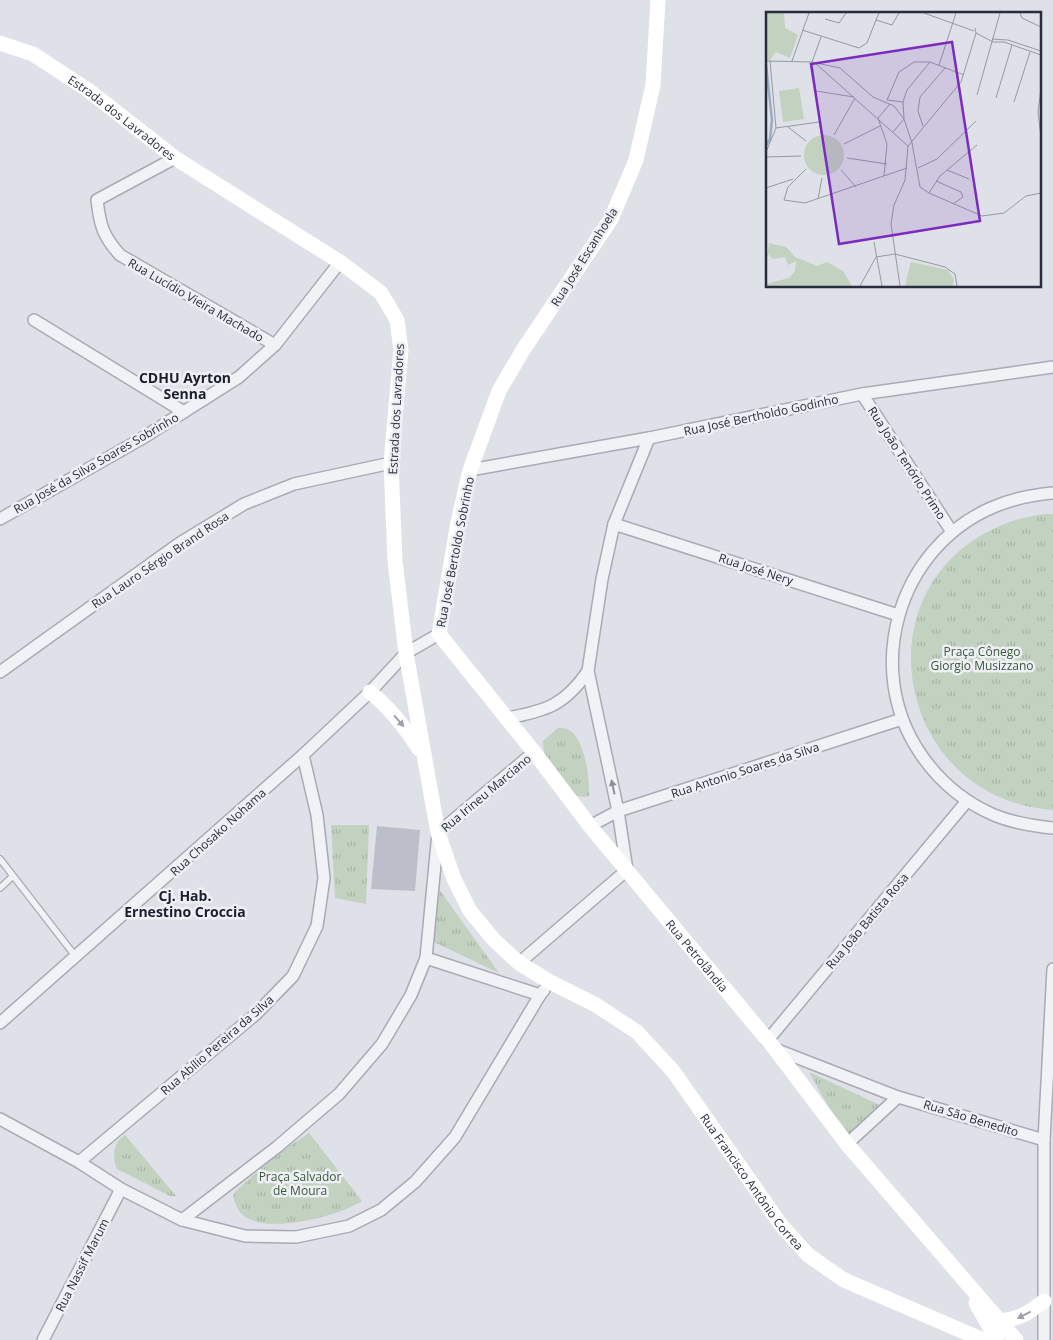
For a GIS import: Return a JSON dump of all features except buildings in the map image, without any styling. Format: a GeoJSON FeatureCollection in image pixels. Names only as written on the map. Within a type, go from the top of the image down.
{"type":"FeatureCollection","features":[{"type":"Feature","properties":{"kind":"street","name":"Rua José Escanhoela"},"geometry":{"type":"LineString","coordinates":[[470,470],[499,391],[523,350],[611,219],[636,160],[653,85],[658,0]]}},
{"type":"Feature","properties":{"kind":"street","name":"Estrada dos Lavradores"},"geometry":{"type":"LineString","coordinates":[[0,43],[33,54],[88,90],[175,158],[340,262],[381,293],[397,320],[401,350],[391,463],[395,561],[406,653],[438,833]]}},
{"type":"Feature","properties":{"kind":"street","name":"Rua Lucídio Vieira Machado"},"geometry":{"type":"LineString","coordinates":[[175,158],[97,200],[99,222],[105,238],[120,256],[275,345]]}},
{"type":"Feature","properties":{"kind":"street","name":"Rua José da Silva Soares Sobrinho"},"geometry":{"type":"LineString","coordinates":[[0,519],[184,412],[239,377],[275,345],[340,262]]}},
{"type":"Feature","properties":{"kind":"street"},"geometry":{"type":"LineString","coordinates":[[34,320],[184,412]]}},
{"type":"Feature","properties":{"kind":"street","name":"Rua José Bertholdo Godinho"},"geometry":{"type":"LineString","coordinates":[[470,470],[649,438],[862,394],[1053,367]]}},
{"type":"Feature","properties":{"kind":"street","name":"Rua João Tenório Primo"},"geometry":{"type":"LineString","coordinates":[[862,394],[952,532]]}},
{"type":"Feature","properties":{"kind":"street"},"geometry":{"type":"LineString","coordinates":[[519,962],[627,870],[618,811],[588,671],[602,579],[614,524],[649,438]]}},
{"type":"Feature","properties":{"kind":"street","name":"Rua Lauro Sérgio Brand Rosa"},"geometry":{"type":"LineString","coordinates":[[0,672],[180,543],[244,504],[294,484],[391,463]]}},
{"type":"Feature","properties":{"kind":"street","name":"Rua José Bertoldo Sobrinho"},"geometry":{"type":"LineString","coordinates":[[439,634],[458,522],[470,470]]}},
{"type":"Feature","properties":{"kind":"street"},"geometry":{"type":"LineString","coordinates":[[1053,493],[1026,497],[990,508],[952,532],[934,549],[906,591],[898,615],[891,657],[896,699],[902,719],[913,743],[928,765],[946,784],[967,800],[994,815],[1024,825],[1053,828]]}},
{"type":"Feature","properties":{"kind":"street","name":"Rua José Nery"},"geometry":{"type":"LineString","coordinates":[[614,524],[898,615]]}},
{"type":"Feature","properties":{"kind":"street","name":"Rua Chosako Nohama"},"geometry":{"type":"LineString","coordinates":[[0,1023],[303,755],[370,692],[406,653],[439,634]]}},
{"type":"Feature","properties":{"kind":"street","name":"Rua Petrolândia"},"geometry":{"type":"LineString","coordinates":[[439,634],[534,752],[590,826],[771,1045],[848,1144],[960,1273]]}},
{"type":"Feature","properties":{"kind":"street"},"geometry":{"type":"LineString","coordinates":[[507,718],[527,714],[561,702],[576,688],[588,671]]}},
{"type":"Feature","properties":{"kind":"street"},"geometry":{"type":"LineString","coordinates":[[370,692],[385,705],[404,727],[423,754]]}},
{"type":"Feature","properties":{"kind":"street","name":"Rua Antonio Soares da Silva"},"geometry":{"type":"LineString","coordinates":[[590,826],[618,811],[902,719]]}},
{"type":"Feature","properties":{"kind":"street","name":"Rua Irineu Marciano"},"geometry":{"type":"LineString","coordinates":[[438,833],[534,752]]}},
{"type":"Feature","properties":{"kind":"street","name":"Rua Abílio Pereira da Silva"},"geometry":{"type":"LineString","coordinates":[[79,1162],[256,1014],[294,976],[317,926],[324,878],[317,815],[303,755]]}},
{"type":"Feature","properties":{"kind":"street","name":"Rua João Batista Rosa"},"geometry":{"type":"LineString","coordinates":[[771,1045],[967,800]]}},
{"type":"Feature","properties":{"kind":"street"},"geometry":{"type":"LineString","coordinates":[[182,1220],[277,1147],[339,1094],[382,1044],[411,996],[426,958],[438,833]]}},
{"type":"Feature","properties":{"kind":"street","name":"Rua Francisco Antônio Correa"},"geometry":{"type":"LineString","coordinates":[[438,833],[454,879],[470,911],[494,940],[519,962],[550,982],[596,1005],[636,1032],[673,1071],[781,1225],[808,1255],[844,1280],[983,1340]]}},
{"type":"Feature","properties":{"kind":"street"},"geometry":{"type":"LineString","coordinates":[[426,958],[540,995]]}},
{"type":"Feature","properties":{"kind":"street"},"geometry":{"type":"LineString","coordinates":[[1044,1340],[1044,1140],[1053,969]]}},
{"type":"Feature","properties":{"kind":"street"},"geometry":{"type":"LineString","coordinates":[[0,1119],[79,1162],[121,1189],[182,1220],[245,1236],[296,1237],[349,1226],[381,1210],[415,1182],[455,1137],[540,995],[550,982]]}},
{"type":"Feature","properties":{"kind":"street","name":"Rua São Benedito"},"geometry":{"type":"LineString","coordinates":[[771,1045],[898,1097],[1044,1140]]}},
{"type":"Feature","properties":{"kind":"street"},"geometry":{"type":"LineString","coordinates":[[848,1144],[898,1097]]}},
{"type":"Feature","properties":{"kind":"street","name":"Rua Nassif Marum"},"geometry":{"type":"LineString","coordinates":[[43,1340],[121,1189]]}},
{"type":"Feature","properties":{"kind":"street"},"geometry":{"type":"LineString","coordinates":[[960,1273],[1016,1340]]}},
{"type":"Feature","properties":{"kind":"street"},"geometry":{"type":"LineString","coordinates":[[960,1273],[997,1340]]}},
{"type":"Feature","properties":{"kind":"street"},"geometry":{"type":"LineString","coordinates":[[1000,1320],[1016,1319],[1030,1313],[1044,1301]]}},
{"type":"Feature","properties":{"kind":"lane"},"geometry":{"type":"LineString","coordinates":[[0,859],[76,956]]}},
{"type":"Feature","properties":{"kind":"lane"},"geometry":{"type":"LineString","coordinates":[[0,888],[13,876]]}},
{"type":"Feature","properties":{"kind":"green space","name":"Praça Cônego Giorgio Musizzano"},"geometry":{"type":"Polygon","coordinates":[[[1053,514],[1053,810],[999,797],[958,769],[929,731],[914,686],[912,639],[926,593],[956,554],[1002,525],[1053,514]]]}},
{"type":"Feature","properties":{"kind":"green space"},"geometry":{"type":"Polygon","coordinates":[[[558,728],[568,729],[579,742],[583,751],[589,780],[589,796],[571,795],[544,754],[543,741],[558,728]]]}},
{"type":"Feature","properties":{"kind":"green space"},"geometry":{"type":"Polygon","coordinates":[[[331,825],[369,825],[366,904],[335,898],[331,825]]]}},
{"type":"Feature","properties":{"kind":"green space"},"geometry":{"type":"Polygon","coordinates":[[[436,885],[499,973],[434,942],[436,885]]]}},
{"type":"Feature","properties":{"kind":"green space"},"geometry":{"type":"Polygon","coordinates":[[[809,1072],[884,1107],[847,1140],[809,1072]]]}},
{"type":"Feature","properties":{"kind":"green space","name":"Praça Salvador de Moura"},"geometry":{"type":"Polygon","coordinates":[[[309,1133],[362,1201],[338,1212],[306,1221],[273,1224],[258,1222],[244,1216],[233,1196],[236,1191],[276,1155],[309,1133]]]}},
{"type":"Feature","properties":{"kind":"green space"},"geometry":{"type":"Polygon","coordinates":[[[125,1135],[176,1196],[170,1196],[117,1169],[114,1159],[115,1150],[118,1142],[125,1135]]]}},
{"type":"Feature","properties":{"kind":"district","name":"CDHU Ayrton Senna"},"geometry":{"type":"Point","coordinates":[185,386]}},
{"type":"Feature","properties":{"kind":"district","name":"Cj. Hab. Ernestino Croccia"},"geometry":{"type":"Point","coordinates":[185,904]}}]}
